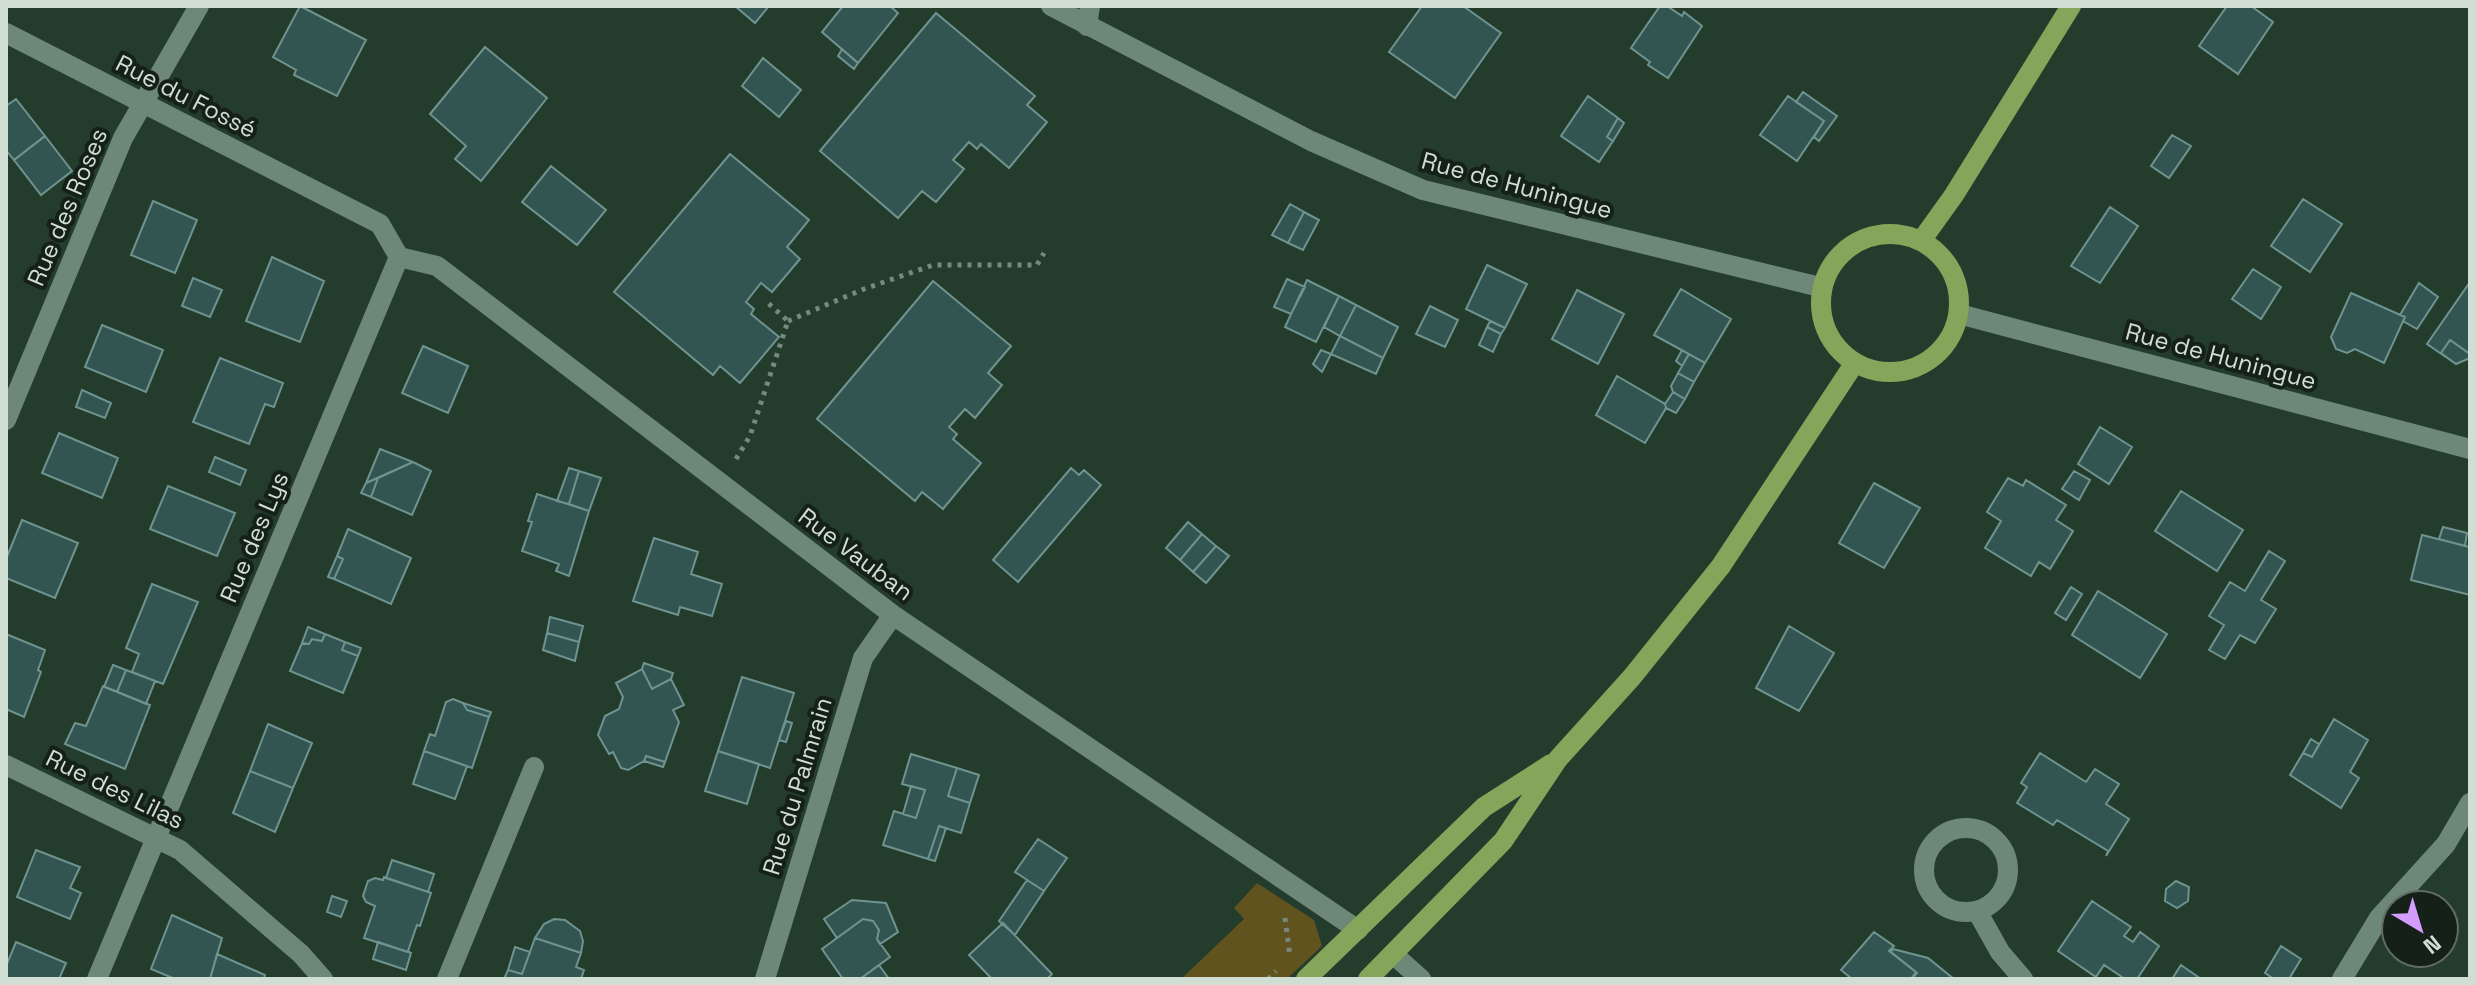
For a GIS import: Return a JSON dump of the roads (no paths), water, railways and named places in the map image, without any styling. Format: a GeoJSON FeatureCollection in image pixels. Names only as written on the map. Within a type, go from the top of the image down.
{"type":"FeatureCollection","features":[{"type":"Feature","properties":{"kind":"main road"},"geometry":{"type":"LineString","coordinates":[[1921,241],[1954,195],[2071,6]]}},
{"type":"Feature","properties":{"kind":"main road"},"geometry":{"type":"LineString","coordinates":[[1899,234],[1921,241],[1939,254],[1952,271],[1959,293],[1959,314],[1952,336],[1938,354],[1920,367],[1898,373],[1875,372],[1854,364],[1836,348],[1824,327],[1820,287],[1833,263],[1853,244],[1875,235],[1899,234]]}},
{"type":"Feature","properties":{"kind":"main road"},"geometry":{"type":"LineString","coordinates":[[1368,979],[1503,841],[1558,759],[1632,677],[1721,566],[1854,364]]}},
{"type":"Feature","properties":{"kind":"main road"},"geometry":{"type":"LineString","coordinates":[[1306,979],[1484,807],[1558,759]]}},
{"type":"Feature","properties":{"kind":"street","name":"Rue des Roses"},"geometry":{"type":"LineString","coordinates":[[6,420],[123,138],[199,6]]}},
{"type":"Feature","properties":{"kind":"street","name":"Rue de Huningue"},"geometry":{"type":"LineString","coordinates":[[1051,6],[1088,16],[1311,141],[1423,190],[1820,287]]}},
{"type":"Feature","properties":{"kind":"street","name":"Rue du Fossé"},"geometry":{"type":"LineString","coordinates":[[6,33],[380,224],[399,257]]}},
{"type":"Feature","properties":{"kind":"street","name":"Rue Vauban"},"geometry":{"type":"LineString","coordinates":[[399,257],[437,266],[893,615],[1358,930]]}},
{"type":"Feature","properties":{"kind":"street","name":"Rue des Lys"},"geometry":{"type":"LineString","coordinates":[[97,979],[399,257]]}},
{"type":"Feature","properties":{"kind":"street","name":"Rue de Huningue"},"geometry":{"type":"LineString","coordinates":[[1959,314],[2470,449]]}},
{"type":"Feature","properties":{"kind":"street","name":"Rue du Palmrain"},"geometry":{"type":"LineString","coordinates":[[765,979],[863,658],[893,615]]}},
{"type":"Feature","properties":{"kind":"street","name":"Rue des Lilas"},"geometry":{"type":"LineString","coordinates":[[6,765],[180,850],[301,954],[323,979]]}},
{"type":"Feature","properties":{"kind":"street"},"geometry":{"type":"LineString","coordinates":[[447,979],[534,767]]}},
{"type":"Feature","properties":{"kind":"street"},"geometry":{"type":"LineString","coordinates":[[2342,979],[2379,918],[2446,844],[2470,803]]}},
{"type":"Feature","properties":{"kind":"street"},"geometry":{"type":"LineString","coordinates":[[1976,829],[1988,835],[2005,856],[2006,883],[1990,905],[1977,911],[1963,913],[1938,903],[1929,892],[1924,878],[1928,851],[1949,832],[1976,829]]}},
{"type":"Feature","properties":{"kind":"street"},"geometry":{"type":"LineString","coordinates":[[1977,911],[2000,952],[2023,979]]}},
{"type":"Feature","properties":{"kind":"street"},"geometry":{"type":"LineString","coordinates":[[1393,954],[1421,979]]}}]}
